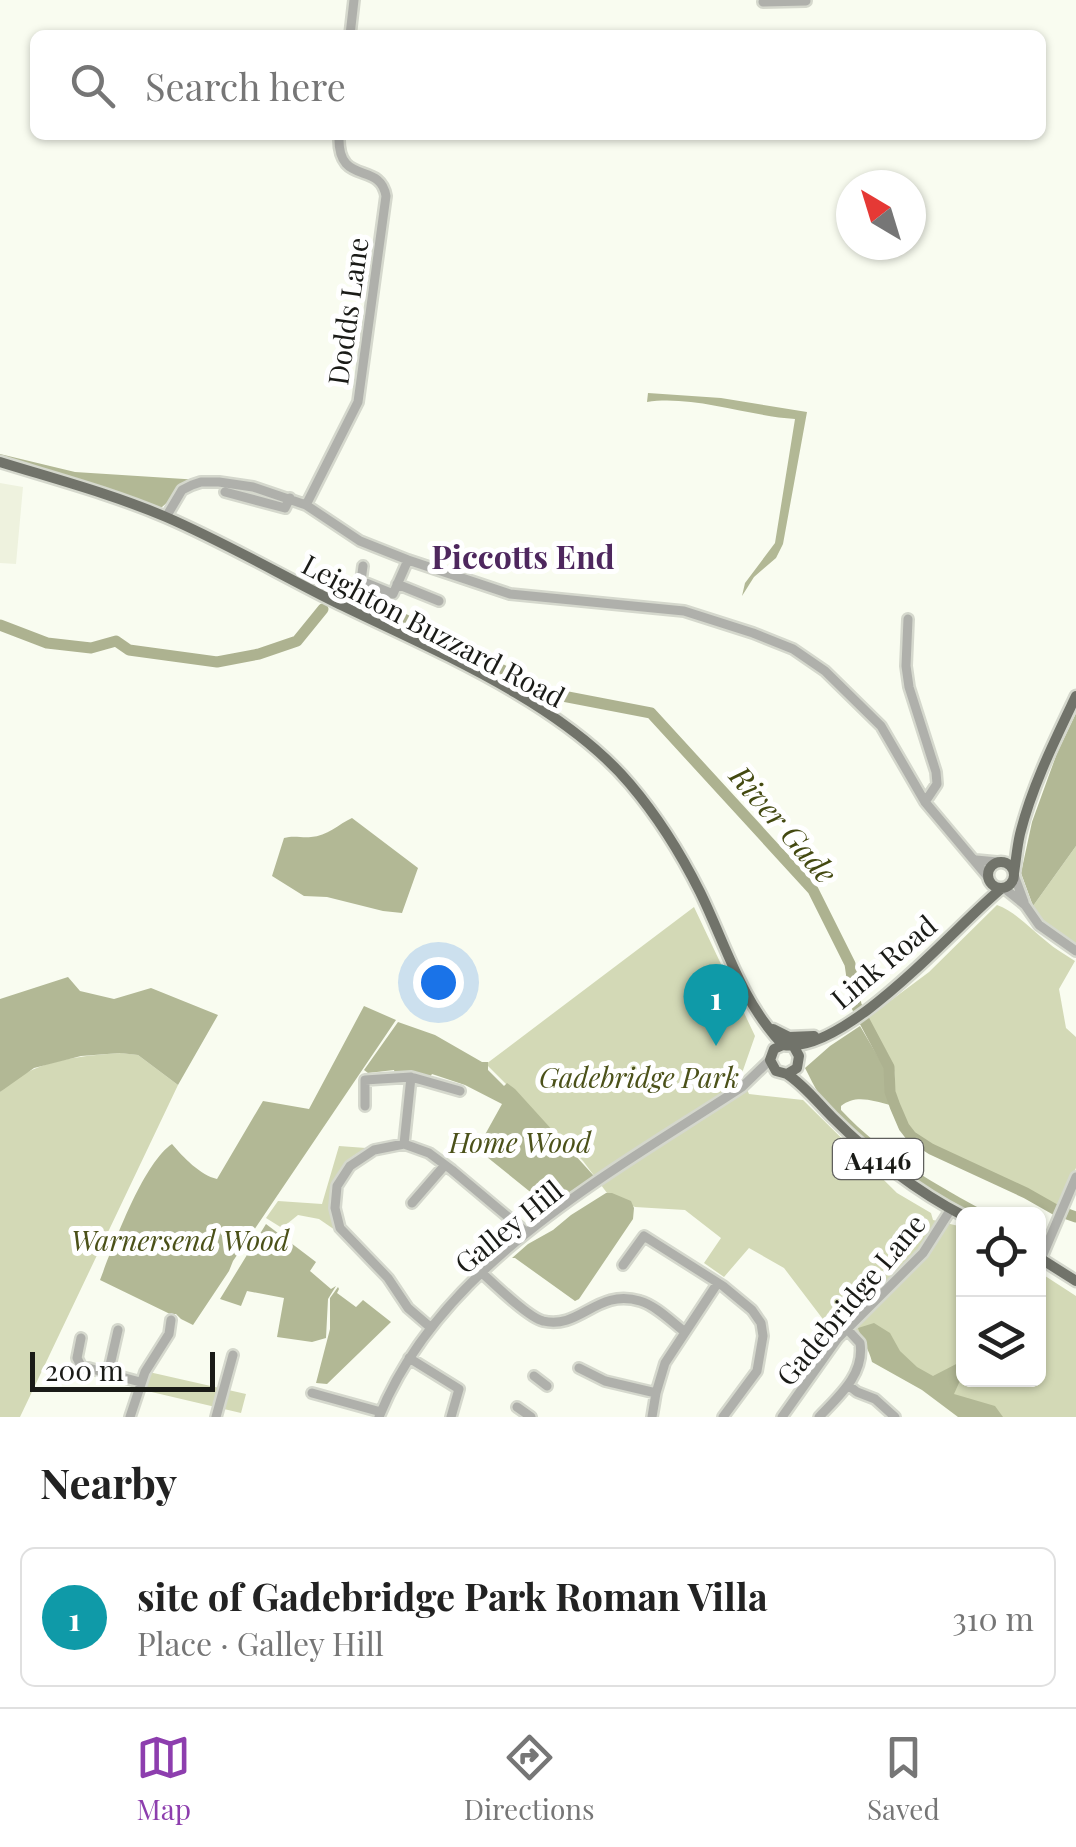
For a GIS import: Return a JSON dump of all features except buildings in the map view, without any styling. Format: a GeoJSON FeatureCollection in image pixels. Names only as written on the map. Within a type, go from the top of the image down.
{"type":"FeatureCollection","features":[{"type":"Feature","properties":{"kind":"main road","name":"Leighton Buzzard Road"},"geometry":{"type":"LineString","coordinates":[[0,462],[166,517],[412,638],[536,707],[598,750],[630,784],[676,847],[701,894],[736,977],[764,1024],[788,1046],[799,1063]]}},
{"type":"Feature","properties":{"kind":"main road","name":"Link Road"},"geometry":{"type":"LineString","coordinates":[[782,1072],[799,1063],[818,1040],[907,977],[1012,882],[1019,836],[1043,769],[1076,696]]}},
{"type":"Feature","properties":{"kind":"main road","name":"Link Road"},"geometry":{"type":"LineString","coordinates":[[974,913],[990,868],[1008,853],[1019,836]]}},
{"type":"Feature","properties":{"kind":"main road"},"geometry":{"type":"LineString","coordinates":[[998,862],[1008,864],[1014,874]]}},
{"type":"Feature","properties":{"kind":"main road"},"geometry":{"type":"LineString","coordinates":[[988,877],[993,886],[1003,888]]}},
{"type":"Feature","properties":{"kind":"main road","name":"Leighton Buzzard Road"},"geometry":{"type":"LineString","coordinates":[[764,1024],[770,1057],[782,1072]]}},
{"type":"Feature","properties":{"kind":"main road"},"geometry":{"type":"LineString","coordinates":[[764,1024],[789,1037],[831,1032]]}},
{"type":"Feature","properties":{"kind":"main road","name":"Link Road"},"geometry":{"type":"LineString","coordinates":[[788,1046],[818,1040]]}},
{"type":"Feature","properties":{"kind":"main road"},"geometry":{"type":"LineString","coordinates":[[770,1057],[778,1046],[788,1046]]}},
{"type":"Feature","properties":{"kind":"main road","name":"A4146"},"geometry":{"type":"LineString","coordinates":[[799,1063],[805,1086]]}},
{"type":"Feature","properties":{"kind":"main road","name":"A4146"},"geometry":{"type":"LineString","coordinates":[[782,1072],[805,1086],[829,1115],[872,1154],[914,1187],[956,1212]]}},
{"type":"Feature","properties":{"kind":"main road"},"geometry":{"type":"LineString","coordinates":[[1046,1262],[1076,1281]]}},
{"type":"Feature","properties":{"kind":"street"},"geometry":{"type":"LineString","coordinates":[[351,30],[354,0]]}},
{"type":"Feature","properties":{"kind":"street"},"geometry":{"type":"LineString","coordinates":[[762,2],[816,0]]}},
{"type":"Feature","properties":{"kind":"street","name":"Dodds Lane"},"geometry":{"type":"LineString","coordinates":[[306,505],[358,402],[386,196],[378,180],[343,162],[339,140]]}},
{"type":"Feature","properties":{"kind":"street"},"geometry":{"type":"LineString","coordinates":[[166,517],[182,490],[201,482],[254,487],[306,505],[360,542],[510,594],[684,611],[793,649],[824,672],[881,726],[925,802],[988,877]]}},
{"type":"Feature","properties":{"kind":"street"},"geometry":{"type":"LineString","coordinates":[[225,492],[285,508],[290,498]]}},
{"type":"Feature","properties":{"kind":"street"},"geometry":{"type":"LineString","coordinates":[[362,566],[361,582],[393,594],[408,560]]}},
{"type":"Feature","properties":{"kind":"street"},"geometry":{"type":"LineString","coordinates":[[397,584],[440,601]]}},
{"type":"Feature","properties":{"kind":"street"},"geometry":{"type":"LineString","coordinates":[[908,619],[909,687],[937,784],[925,802]]}},
{"type":"Feature","properties":{"kind":"street"},"geometry":{"type":"LineString","coordinates":[[973,859],[998,862]]}},
{"type":"Feature","properties":{"kind":"street"},"geometry":{"type":"LineString","coordinates":[[1014,874],[1025,905]]}},
{"type":"Feature","properties":{"kind":"street"},"geometry":{"type":"LineString","coordinates":[[1003,888],[1025,905],[1040,924],[1076,951]]}},
{"type":"Feature","properties":{"kind":"street","name":"Galley Hill"},"geometry":{"type":"LineString","coordinates":[[380,1415],[430,1327],[526,1232],[742,1087],[770,1057]]}},
{"type":"Feature","properties":{"kind":"street","name":"Galley Hill"},"geometry":{"type":"LineString","coordinates":[[756,1075],[782,1072]]}},
{"type":"Feature","properties":{"kind":"street"},"geometry":{"type":"LineString","coordinates":[[366,1106],[365,1080],[411,1077],[460,1091]]}},
{"type":"Feature","properties":{"kind":"street"},"geometry":{"type":"LineString","coordinates":[[404,1144],[411,1077]]}},
{"type":"Feature","properties":{"kind":"street"},"geometry":{"type":"LineString","coordinates":[[430,1327],[408,1308],[388,1278],[340,1228],[335,1208],[338,1186],[350,1166],[374,1150],[404,1144],[429,1153],[526,1232]]}},
{"type":"Feature","properties":{"kind":"street"},"geometry":{"type":"LineString","coordinates":[[412,1204],[445,1165]]}},
{"type":"Feature","properties":{"kind":"street"},"geometry":{"type":"LineString","coordinates":[[1046,1245],[1076,1177]]}},
{"type":"Feature","properties":{"kind":"street","name":"Gadebridge Lane"},"geometry":{"type":"LineString","coordinates":[[782,1417],[847,1328],[923,1253],[951,1210]]}},
{"type":"Feature","properties":{"kind":"street"},"geometry":{"type":"LineString","coordinates":[[622,1264],[644,1236],[718,1284],[752,1310],[761,1323],[763,1336],[756,1370],[722,1417]]}},
{"type":"Feature","properties":{"kind":"street"},"geometry":{"type":"LineString","coordinates":[[482,1274],[538,1321],[556,1323],[608,1300],[626,1299],[643,1301],[685,1332]]}},
{"type":"Feature","properties":{"kind":"street"},"geometry":{"type":"LineString","coordinates":[[652,1417],[665,1362],[718,1284]]}},
{"type":"Feature","properties":{"kind":"street"},"geometry":{"type":"LineString","coordinates":[[130,1417],[144,1372],[169,1334],[171,1320]]}},
{"type":"Feature","properties":{"kind":"street"},"geometry":{"type":"LineString","coordinates":[[819,1417],[860,1365],[862,1349],[858,1338],[847,1328]]}},
{"type":"Feature","properties":{"kind":"street"},"geometry":{"type":"LineString","coordinates":[[108,1374],[118,1330]]}},
{"type":"Feature","properties":{"kind":"street"},"geometry":{"type":"LineString","coordinates":[[80,1338],[78,1362],[82,1366],[140,1382]]}},
{"type":"Feature","properties":{"kind":"street"},"geometry":{"type":"LineString","coordinates":[[216,1417],[233,1355]]}},
{"type":"Feature","properties":{"kind":"street"},"geometry":{"type":"LineString","coordinates":[[409,1358],[459,1389],[451,1417]]}},
{"type":"Feature","properties":{"kind":"street"},"geometry":{"type":"LineString","coordinates":[[579,1368],[604,1381],[656,1393]]}},
{"type":"Feature","properties":{"kind":"street"},"geometry":{"type":"LineString","coordinates":[[534,1376],[547,1386]]}},
{"type":"Feature","properties":{"kind":"street"},"geometry":{"type":"LineString","coordinates":[[848,1385],[875,1399],[890,1416]]}},
{"type":"Feature","properties":{"kind":"street"},"geometry":{"type":"LineString","coordinates":[[312,1393],[380,1415]]}},
{"type":"Feature","properties":{"kind":"street"},"geometry":{"type":"LineString","coordinates":[[518,1406],[531,1417]]}},
{"type":"Feature","properties":{"kind":"shaded area"},"geometry":{"type":"Polygon","coordinates":[[[0,483],[23,487],[16,564],[0,563],[0,483]]]}},
{"type":"Feature","properties":{"kind":"green space"},"geometry":{"type":"Polygon","coordinates":[[[648,393],[721,398],[807,412],[783,544],[776,558],[754,577],[742,596],[745,583],[775,543],[795,419],[683,401],[647,402],[648,393]]]}},
{"type":"Feature","properties":{"kind":"green space"},"geometry":{"type":"Polygon","coordinates":[[[0,454],[75,472],[200,480],[157,509],[0,458],[0,454]]]}},
{"type":"Feature","properties":{"kind":"green space"},"geometry":{"type":"Polygon","coordinates":[[[1076,713],[1076,846],[1033,906],[1021,873],[1032,822],[1076,713]]]}},
{"type":"Feature","properties":{"kind":"green space"},"geometry":{"type":"Polygon","coordinates":[[[352,818],[418,868],[402,913],[304,896],[272,876],[284,838],[317,836],[352,818]]]}},
{"type":"Feature","properties":{"kind":"green space"},"geometry":{"type":"Polygon","coordinates":[[[1076,846],[1076,944],[1047,923],[1033,906],[1076,846]]]}},
{"type":"Feature","properties":{"kind":"green space"},"geometry":{"type":"Polygon","coordinates":[[[997,905],[1075,961],[1059,989],[1066,1028],[1076,1037],[1076,1168],[1058,1209],[955,1161],[919,1138],[899,1110],[888,1055],[865,1020],[862,1022],[929,972],[997,905]]]}},
{"type":"Feature","properties":{"kind":"green space","name":"Gadebridge Park"},"geometry":{"type":"Polygon","coordinates":[[[694,907],[755,1036],[741,1076],[749,1094],[803,1100],[897,1193],[931,1213],[933,1220],[956,1225],[956,1387],[1046,1387],[1046,1277],[1076,1296],[1076,1417],[963,1417],[851,1328],[857,1318],[848,1310],[835,1335],[784,1268],[749,1248],[724,1277],[704,1263],[721,1238],[685,1210],[635,1207],[607,1193],[583,1161],[486,1064],[694,907]]]}},
{"type":"Feature","properties":{"kind":"green space"},"geometry":{"type":"Polygon","coordinates":[[[68,977],[80,991],[114,999],[151,988],[218,1015],[178,1085],[138,1055],[120,1053],[81,1056],[34,1068],[0,1092],[0,999],[68,977]]]}},
{"type":"Feature","properties":{"kind":"green space","name":"Warnersend Wood"},"geometry":{"type":"Polygon","coordinates":[[[364,1006],[396,1020],[193,1325],[100,1280],[130,1206],[161,1154],[172,1144],[198,1170],[217,1179],[263,1101],[309,1109],[364,1006]]]}},
{"type":"Feature","properties":{"kind":"green space","name":"Home Wood"},"geometry":{"type":"Polygon","coordinates":[[[398,1022],[435,1035],[488,1062],[488,1070],[504,1086],[507,1083],[515,1089],[594,1176],[546,1208],[477,1149],[502,1104],[432,1074],[430,1077],[413,1072],[364,1070],[398,1022]]]}},
{"type":"Feature","properties":{"kind":"green space"},"geometry":{"type":"Polygon","coordinates":[[[860,1026],[884,1067],[890,1105],[859,1099],[847,1102],[841,1110],[892,1155],[978,1207],[956,1208],[932,1194],[867,1143],[831,1108],[805,1068],[860,1026]]]}},
{"type":"Feature","properties":{"kind":"green space"},"geometry":{"type":"Polygon","coordinates":[[[121,1053],[138,1055],[178,1085],[20,1417],[0,1417],[0,1092],[41,1066],[121,1053]]]}},
{"type":"Feature","properties":{"kind":"green space"},"geometry":{"type":"Polygon","coordinates":[[[339,1146],[366,1148],[340,1171],[334,1195],[335,1230],[319,1219],[298,1215],[282,1228],[266,1218],[278,1201],[322,1204],[339,1146]]]}},
{"type":"Feature","properties":{"kind":"green space"},"geometry":{"type":"Polygon","coordinates":[[[606,1193],[631,1201],[633,1219],[579,1299],[575,1301],[512,1258],[528,1244],[606,1193]]]}},
{"type":"Feature","properties":{"kind":"green space"},"geometry":{"type":"Polygon","coordinates":[[[266,1224],[316,1262],[310,1271],[331,1289],[336,1286],[328,1299],[326,1338],[312,1342],[277,1337],[284,1298],[247,1291],[241,1306],[220,1299],[266,1224]]]}},
{"type":"Feature","properties":{"kind":"green space"},"geometry":{"type":"Polygon","coordinates":[[[338,1287],[337,1293],[356,1307],[363,1300],[391,1322],[327,1384],[316,1383],[330,1329],[330,1298],[338,1287]]]}},
{"type":"Feature","properties":{"kind":"green space"},"geometry":{"type":"Polygon","coordinates":[[[874,1323],[890,1333],[900,1351],[933,1376],[956,1364],[954,1394],[995,1406],[1003,1417],[958,1417],[922,1390],[872,1362],[858,1328],[874,1323]]]}},
{"type":"Feature","properties":{"kind":"green space"},"geometry":{"type":"Polygon","coordinates":[[[149,1372],[246,1394],[241,1413],[143,1390],[149,1372]]]}},
{"type":"Feature","properties":{"kind":"waterway","name":"River Gade"},"geometry":{"type":"LineString","coordinates":[[335,594],[340,587],[350,585],[367,600],[547,693],[651,713],[813,890],[850,964],[856,1005],[889,1067],[890,1092],[911,1136],[1076,1217]]}},
{"type":"Feature","properties":{"kind":"waterway","name":"River Gade"},"geometry":{"type":"LineString","coordinates":[[0,625],[47,643],[91,648],[116,641],[129,650],[217,662],[297,641],[323,609]]}},
{"type":"Feature","properties":{"kind":"place","name":"site of Gadebridge Park Roman Villa"},"geometry":{"type":"Point","coordinates":[716,1046]}},
{"type":"Feature","properties":{"kind":"district","name":"Piccotts End"},"geometry":{"type":"Point","coordinates":[523,555]}}]}
